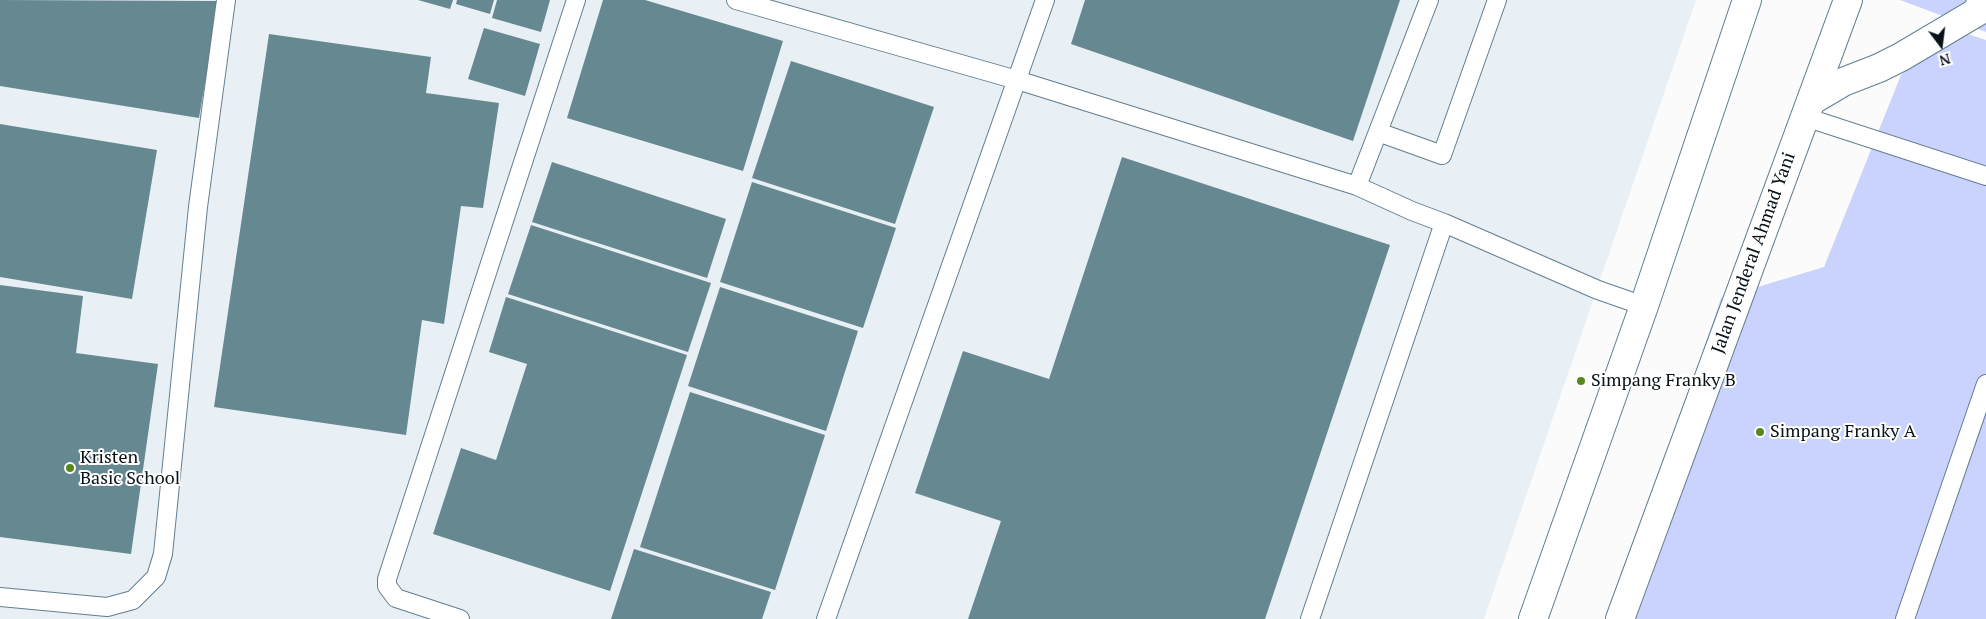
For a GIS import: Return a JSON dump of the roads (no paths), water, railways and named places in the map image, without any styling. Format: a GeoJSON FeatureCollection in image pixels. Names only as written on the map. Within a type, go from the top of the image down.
{"type":"FeatureCollection","features":[{"type":"Feature","properties":{"kind":"main road"},"geometry":{"type":"LineString","coordinates":[[1533,619],[1644,306],[1747,0]]}},
{"type":"Feature","properties":{"kind":"main road","name":"Jalan Jenderal Ahmad Yani"},"geometry":{"type":"LineString","coordinates":[[1620,619],[1848,0]]}},
{"type":"Feature","properties":{"kind":"main road"},"geometry":{"type":"LineString","coordinates":[[1808,109],[1843,82],[1901,57],[1982,9]]}},
{"type":"Feature","properties":{"kind":"lane"},"geometry":{"type":"LineString","coordinates":[[0,597],[107,607],[133,600],[156,576],[163,554],[198,207],[226,0]]}},
{"type":"Feature","properties":{"kind":"lane"},"geometry":{"type":"LineString","coordinates":[[460,619],[396,598],[387,586],[387,579],[576,0]]}},
{"type":"Feature","properties":{"kind":"lane"},"geometry":{"type":"LineString","coordinates":[[736,0],[1017,80],[1357,186],[1598,290],[1644,306]]}},
{"type":"Feature","properties":{"kind":"lane"},"geometry":{"type":"LineString","coordinates":[[826,619],[1045,0]]}},
{"type":"Feature","properties":{"kind":"lane"},"geometry":{"type":"LineString","coordinates":[[1357,186],[1429,0]]}},
{"type":"Feature","properties":{"kind":"lane"},"geometry":{"type":"LineString","coordinates":[[1378,132],[1442,155],[1497,0]]}},
{"type":"Feature","properties":{"kind":"lane"},"geometry":{"type":"LineString","coordinates":[[1808,109],[1986,176]]}},
{"type":"Feature","properties":{"kind":"lane"},"geometry":{"type":"LineString","coordinates":[[1310,619],[1444,223]]}},
{"type":"Feature","properties":{"kind":"lane"},"geometry":{"type":"LineString","coordinates":[[1905,619],[1986,384]]}},
{"type":"Feature","properties":{"kind":"place","name":"Simpang Franky B"},"geometry":{"type":"Point","coordinates":[1581,381]}},
{"type":"Feature","properties":{"kind":"place","name":"Simpang Franky A"},"geometry":{"type":"Point","coordinates":[1760,432]}},
{"type":"Feature","properties":{"kind":"place","name":"Kristen Basic School"},"geometry":{"type":"Point","coordinates":[70,468]}}]}
